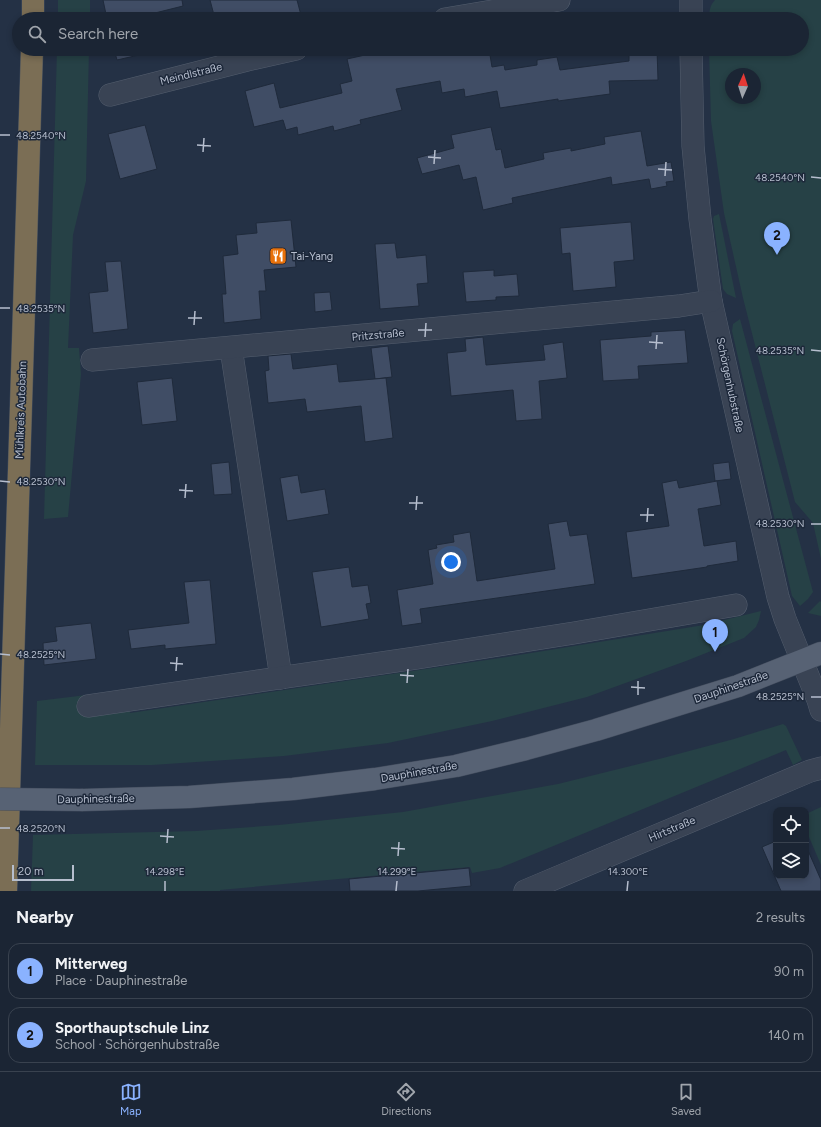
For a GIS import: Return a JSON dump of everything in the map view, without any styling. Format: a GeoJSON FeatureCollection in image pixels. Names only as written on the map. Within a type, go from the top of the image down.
{"type":"FeatureCollection","features":[{"type":"Feature","properties":{"kind":"highway"},"geometry":{"type":"LineString","coordinates":[[33,0],[33,12]]}},
{"type":"Feature","properties":{"kind":"highway","name":"Mühlkreis Autobahn"},"geometry":{"type":"LineString","coordinates":[[6,891],[32,56]]}},
{"type":"Feature","properties":{"kind":"main road","name":"Dauphinestraße"},"geometry":{"type":"LineString","coordinates":[[0,799],[83,800],[189,797],[293,789],[375,779],[456,766],[596,730],[738,686],[812,657]]}},
{"type":"Feature","properties":{"kind":"street"},"geometry":{"type":"LineString","coordinates":[[487,12],[559,0]]}},
{"type":"Feature","properties":{"kind":"street"},"geometry":{"type":"LineString","coordinates":[[691,0],[691,12]]}},
{"type":"Feature","properties":{"kind":"street","name":"Meindlstraße"},"geometry":{"type":"LineString","coordinates":[[110,95],[265,56]]}},
{"type":"Feature","properties":{"kind":"street","name":"Schörgenhubstraße"},"geometry":{"type":"LineString","coordinates":[[691,56],[693,146],[700,219],[711,301],[778,597],[785,619],[812,657],[821,710]]}},
{"type":"Feature","properties":{"kind":"street","name":"Pritzstraße"},"geometry":{"type":"LineString","coordinates":[[92,360],[679,306],[711,301]]}},
{"type":"Feature","properties":{"kind":"street"},"geometry":{"type":"LineString","coordinates":[[232,348],[281,678]]}},
{"type":"Feature","properties":{"kind":"street"},"geometry":{"type":"LineString","coordinates":[[88,706],[574,633],[736,605]]}},
{"type":"Feature","properties":{"kind":"street","name":"Hirtstraße"},"geometry":{"type":"LineString","coordinates":[[524,891],[803,774],[821,768]]}},
{"type":"Feature","properties":{"kind":"green space"},"geometry":{"type":"Polygon","coordinates":[[[58,0],[90,0],[90,12],[58,12],[58,0]]]}},
{"type":"Feature","properties":{"kind":"green space"},"geometry":{"type":"Polygon","coordinates":[[[715,0],[821,0],[821,559],[813,523],[795,502],[743,298],[724,213],[711,121],[709,56],[809,56],[809,12],[709,12],[715,0]]]}},
{"type":"Feature","properties":{"kind":"green space"},"geometry":{"type":"Polygon","coordinates":[[[57,56],[89,56],[86,181],[73,235],[68,348],[79,348],[81,374],[68,517],[44,519],[57,56]]]}},
{"type":"Feature","properties":{"kind":"green space"},"geometry":{"type":"Polygon","coordinates":[[[719,214],[736,298],[727,294],[723,289],[713,219],[714,216],[719,214]]]}},
{"type":"Feature","properties":{"kind":"green space"},"geometry":{"type":"Polygon","coordinates":[[[740,319],[813,592],[800,606],[792,596],[732,331],[733,324],[740,319]]]}},
{"type":"Feature","properties":{"kind":"green space"},"geometry":{"type":"Polygon","coordinates":[[[820,601],[821,616],[808,613],[820,601]]]}},
{"type":"Feature","properties":{"kind":"green space"},"geometry":{"type":"Polygon","coordinates":[[[761,611],[756,627],[744,638],[587,697],[492,721],[388,743],[284,756],[152,765],[35,765],[37,701],[128,690],[130,713],[500,658],[704,625],[761,611]]]}},
{"type":"Feature","properties":{"kind":"green space"},"geometry":{"type":"Polygon","coordinates":[[[783,724],[786,726],[802,760],[793,765],[786,750],[500,868],[472,873],[470,867],[220,891],[31,891],[33,835],[196,831],[279,825],[403,812],[558,784],[663,758],[783,724]]]}},
{"type":"Feature","properties":{"kind":"green space"},"geometry":{"type":"Polygon","coordinates":[[[821,807],[821,865],[809,837],[809,813],[821,807]]]}},
{"type":"Feature","properties":{"kind":"building"},"geometry":{"type":"Polygon","coordinates":[[[103,0],[182,0],[183,6],[159,12],[106,12],[103,0]]]}},
{"type":"Feature","properties":{"kind":"building"},"geometry":{"type":"Polygon","coordinates":[[[210,0],[297,0],[300,12],[213,12],[210,0]]]}},
{"type":"Feature","properties":{"kind":"building"},"geometry":{"type":"Polygon","coordinates":[[[116,56],[134,56],[117,60],[116,56]]]}},
{"type":"Feature","properties":{"kind":"building"},"geometry":{"type":"Polygon","coordinates":[[[360,56],[490,56],[492,67],[504,65],[505,70],[537,65],[537,60],[557,57],[560,70],[629,61],[629,56],[657,56],[658,80],[609,81],[610,94],[558,101],[558,99],[500,108],[497,91],[465,97],[464,89],[442,93],[440,81],[396,89],[402,110],[360,120],[361,124],[334,131],[333,126],[298,135],[297,127],[286,130],[283,120],[254,127],[245,91],[274,83],[280,108],[342,93],[340,84],[352,81],[347,59],[360,56]]]}},
{"type":"Feature","properties":{"kind":"building"},"geometry":{"type":"Polygon","coordinates":[[[145,125],[157,169],[120,179],[108,134],[145,125]]]}},
{"type":"Feature","properties":{"kind":"building"},"geometry":{"type":"Polygon","coordinates":[[[491,127],[496,150],[501,149],[505,168],[544,159],[543,153],[571,148],[571,151],[605,144],[604,137],[641,131],[647,166],[671,162],[674,181],[666,182],[667,186],[651,189],[649,179],[612,185],[611,177],[512,198],[513,203],[483,210],[476,177],[463,180],[459,165],[422,174],[417,158],[454,148],[451,135],[491,127]]]}},
{"type":"Feature","properties":{"kind":"building"},"geometry":{"type":"Polygon","coordinates":[[[291,220],[296,267],[264,270],[266,291],[259,291],[261,319],[224,323],[222,294],[226,294],[223,256],[238,254],[236,235],[257,233],[256,223],[291,220]]]}},
{"type":"Feature","properties":{"kind":"building"},"geometry":{"type":"Polygon","coordinates":[[[631,222],[634,260],[614,262],[616,287],[573,291],[570,253],[562,254],[560,228],[631,222]]]}},
{"type":"Feature","properties":{"kind":"building"},"geometry":{"type":"Polygon","coordinates":[[[395,243],[397,258],[426,255],[428,283],[417,284],[419,306],[380,309],[375,244],[395,243]]]}},
{"type":"Feature","properties":{"kind":"building"},"geometry":{"type":"Polygon","coordinates":[[[121,261],[128,329],[93,333],[89,293],[108,291],[105,262],[121,261]]]}},
{"type":"Feature","properties":{"kind":"building"},"geometry":{"type":"Polygon","coordinates":[[[494,270],[494,276],[517,274],[519,296],[496,297],[496,300],[466,302],[463,272],[494,270]]]}},
{"type":"Feature","properties":{"kind":"building"},"geometry":{"type":"Polygon","coordinates":[[[330,292],[332,310],[315,312],[314,293],[330,292]]]}},
{"type":"Feature","properties":{"kind":"building"},"geometry":{"type":"Polygon","coordinates":[[[685,330],[688,363],[638,366],[639,379],[603,381],[600,340],[651,336],[651,332],[685,330]]]}},
{"type":"Feature","properties":{"kind":"building"},"geometry":{"type":"Polygon","coordinates":[[[483,337],[486,365],[545,360],[543,345],[563,342],[567,378],[539,381],[542,419],[516,421],[513,390],[451,396],[447,353],[466,351],[465,339],[483,337]]]}},
{"type":"Feature","properties":{"kind":"building"},"geometry":{"type":"Polygon","coordinates":[[[388,346],[392,377],[375,379],[371,348],[388,346]]]}},
{"type":"Feature","properties":{"kind":"building"},"geometry":{"type":"Polygon","coordinates":[[[291,354],[293,369],[337,364],[339,382],[386,378],[393,438],[365,442],[361,406],[307,412],[305,399],[268,403],[265,371],[269,370],[268,356],[291,354]]]}},
{"type":"Feature","properties":{"kind":"building"},"geometry":{"type":"Polygon","coordinates":[[[172,378],[177,421],[142,425],[137,382],[172,378]]]}},
{"type":"Feature","properties":{"kind":"building"},"geometry":{"type":"Polygon","coordinates":[[[229,462],[232,494],[214,495],[211,464],[229,462]]]}},
{"type":"Feature","properties":{"kind":"building"},"geometry":{"type":"Polygon","coordinates":[[[729,462],[731,479],[715,481],[713,464],[729,462]]]}},
{"type":"Feature","properties":{"kind":"building"},"geometry":{"type":"Polygon","coordinates":[[[298,475],[301,493],[325,489],[329,514],[287,521],[280,478],[298,475]]]}},
{"type":"Feature","properties":{"kind":"building"},"geometry":{"type":"Polygon","coordinates":[[[677,480],[679,488],[717,481],[721,505],[698,509],[704,546],[736,541],[738,561],[632,578],[626,532],[669,526],[662,483],[677,480]]]}},
{"type":"Feature","properties":{"kind":"building"},"geometry":{"type":"Polygon","coordinates":[[[567,521],[570,536],[587,534],[595,584],[420,609],[422,623],[402,626],[397,590],[433,584],[428,550],[437,548],[436,545],[454,542],[453,535],[470,532],[477,581],[555,569],[548,524],[567,521]]]}},
{"type":"Feature","properties":{"kind":"building"},"geometry":{"type":"Polygon","coordinates":[[[349,567],[352,587],[368,585],[371,603],[366,604],[369,619],[321,627],[312,572],[349,567]]]}},
{"type":"Feature","properties":{"kind":"building"},"geometry":{"type":"Polygon","coordinates":[[[210,580],[216,644],[165,649],[165,645],[131,649],[128,630],[189,623],[184,582],[210,580]]]}},
{"type":"Feature","properties":{"kind":"building"},"geometry":{"type":"Polygon","coordinates":[[[91,623],[96,659],[44,665],[43,643],[57,641],[55,627],[91,623]]]}},
{"type":"Feature","properties":{"kind":"building"},"geometry":{"type":"Polygon","coordinates":[[[773,842],[773,872],[762,847],[773,842]]]}},
{"type":"Feature","properties":{"kind":"building"},"geometry":{"type":"Polygon","coordinates":[[[809,853],[821,880],[821,891],[781,891],[776,879],[809,879],[809,853]]]}},
{"type":"Feature","properties":{"kind":"building"},"geometry":{"type":"Polygon","coordinates":[[[469,868],[471,886],[418,891],[350,891],[349,879],[469,868]]]}},
{"type":"Feature","properties":{"kind":"place","name":"Sporthauptschule Linz"},"geometry":{"type":"Point","coordinates":[777,255]}},
{"type":"Feature","properties":{"kind":"place","name":"Tai-Yang"},"geometry":{"type":"Point","coordinates":[278,256]}},
{"type":"Feature","properties":{"kind":"place","name":"Mitterweg"},"geometry":{"type":"Point","coordinates":[715,652]}}]}
